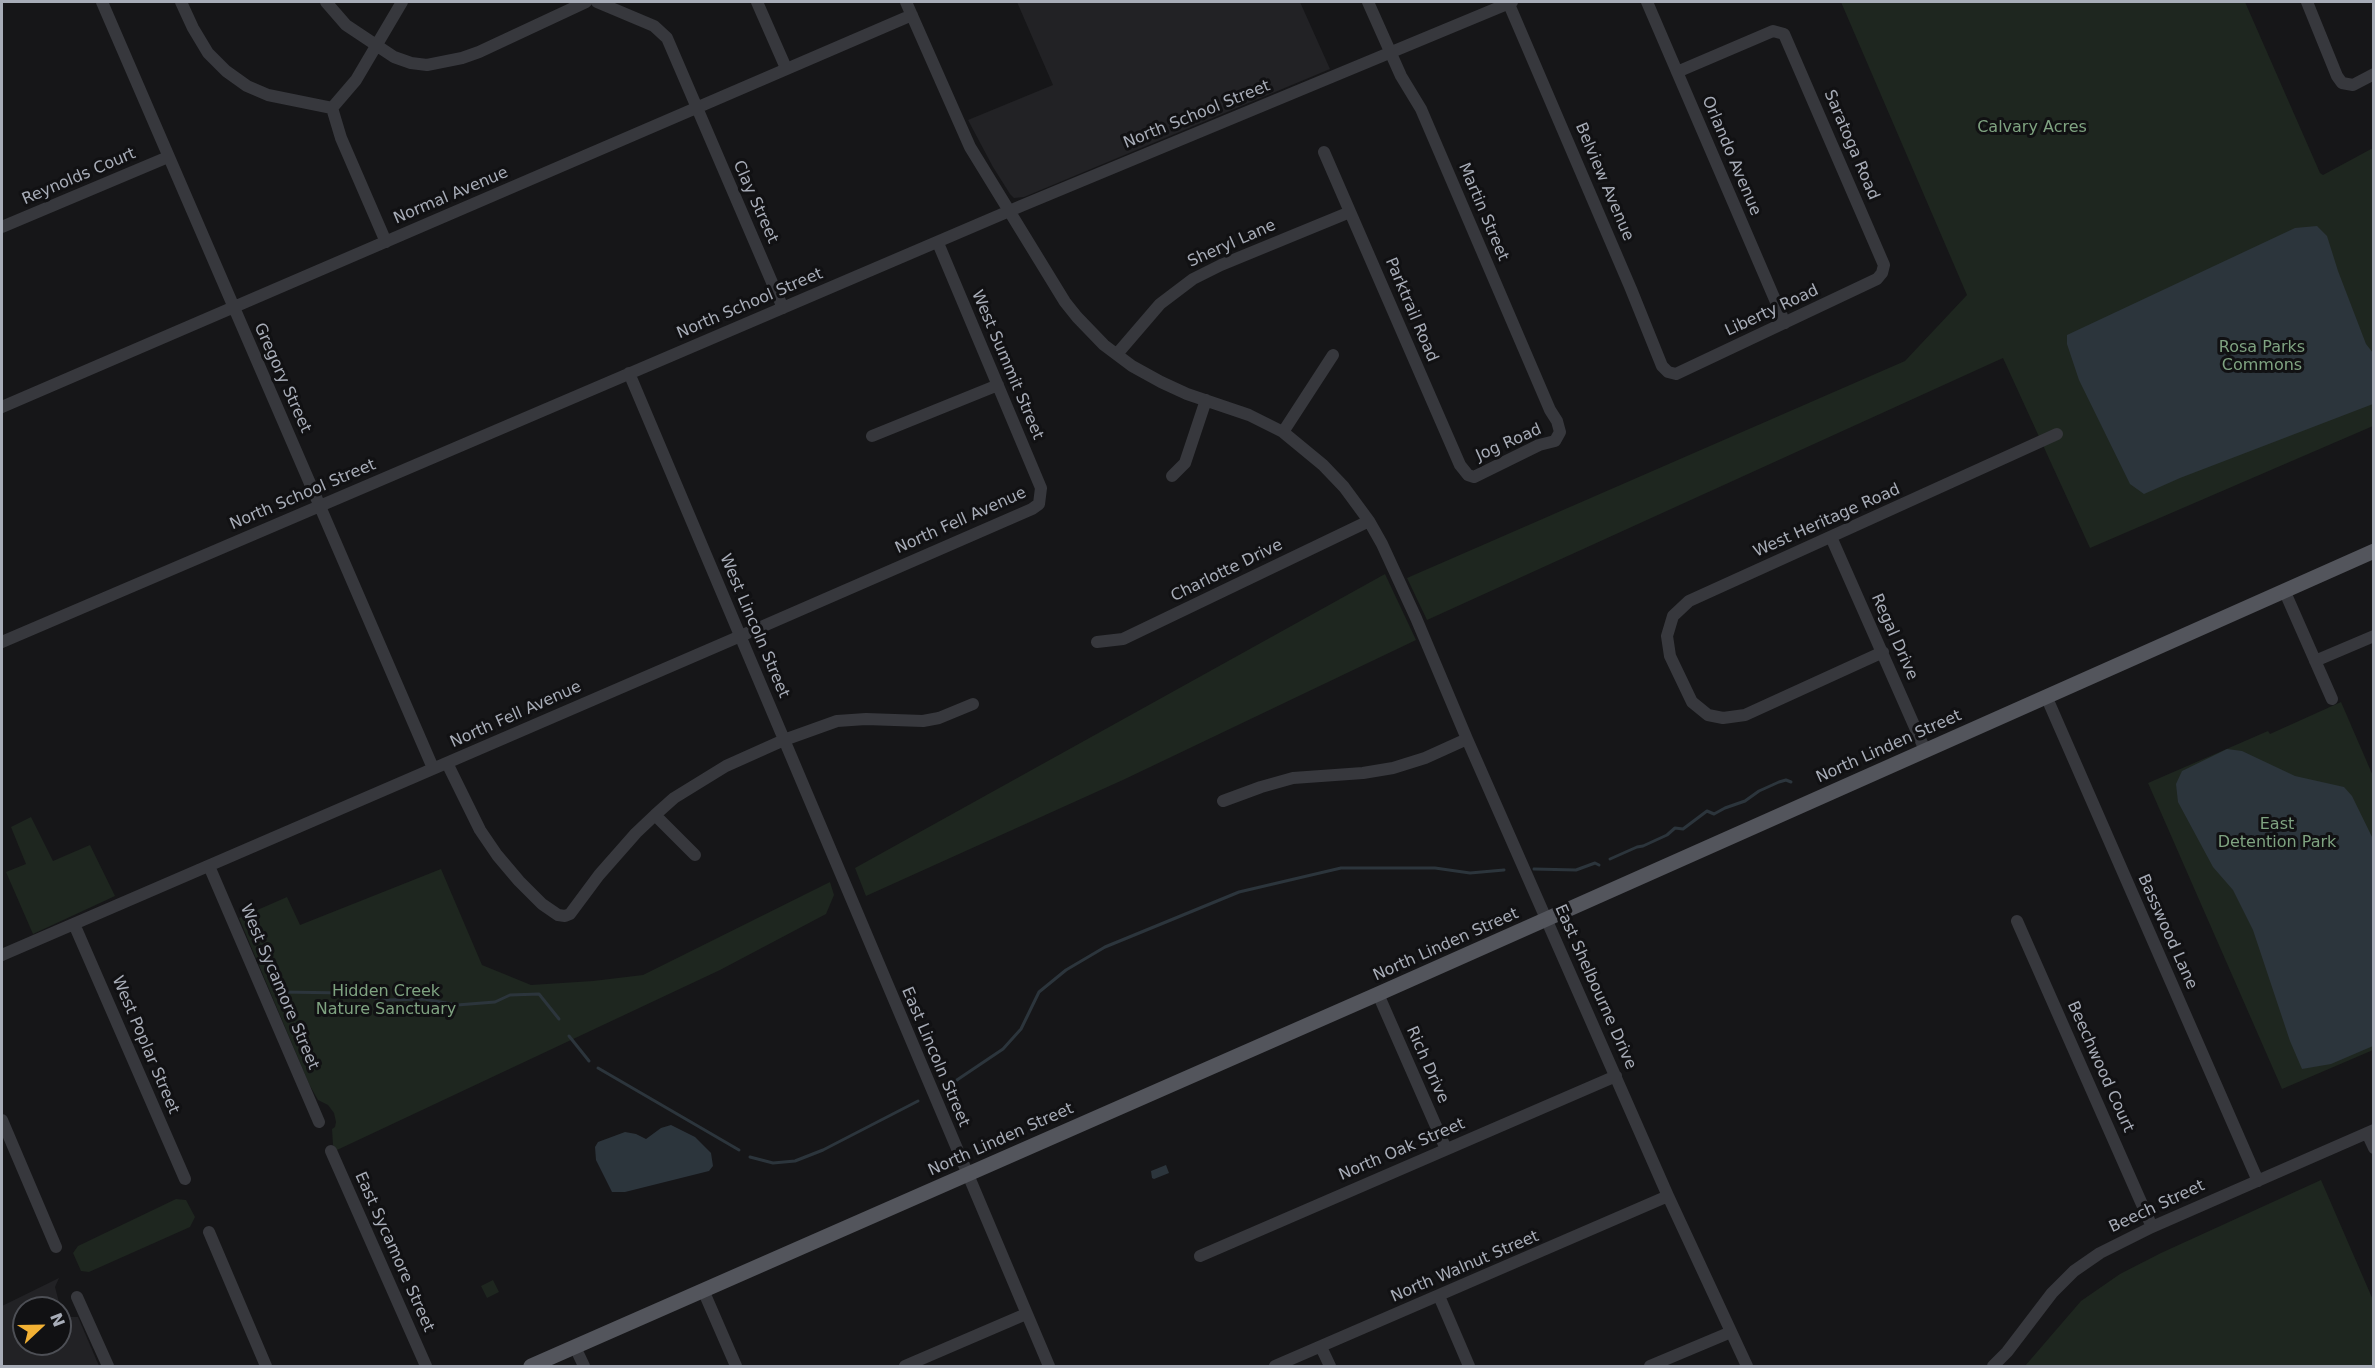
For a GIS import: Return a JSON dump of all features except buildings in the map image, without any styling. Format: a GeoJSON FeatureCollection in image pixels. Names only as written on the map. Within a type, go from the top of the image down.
{"type":"FeatureCollection","features":[{"type":"Feature","properties":{"kind":"main road","name":"North Linden Street"},"geometry":{"type":"LineString","coordinates":[[531,1366],[1547,920],[2373,551]]}},
{"type":"Feature","properties":{"kind":"street","name":"Gregory Street"},"geometry":{"type":"LineString","coordinates":[[102,2],[433,768]]}},
{"type":"Feature","properties":{"kind":"street"},"geometry":{"type":"LineString","coordinates":[[181,2],[208,53],[246,86],[268,95],[332,108]]}},
{"type":"Feature","properties":{"kind":"street"},"geometry":{"type":"LineString","coordinates":[[326,2],[346,25],[394,57],[411,63],[427,65],[479,52],[586,2]]}},
{"type":"Feature","properties":{"kind":"street"},"geometry":{"type":"LineString","coordinates":[[332,108],[356,80],[402,2]]}},
{"type":"Feature","properties":{"kind":"street","name":"Clay Street"},"geometry":{"type":"LineString","coordinates":[[597,2],[654,26],[667,38],[783,308]]}},
{"type":"Feature","properties":{"kind":"street"},"geometry":{"type":"LineString","coordinates":[[757,2],[786,68]]}},
{"type":"Feature","properties":{"kind":"street"},"geometry":{"type":"LineString","coordinates":[[906,2],[970,147],[1010,211]]}},
{"type":"Feature","properties":{"kind":"street","name":"Martin Street"},"geometry":{"type":"LineString","coordinates":[[1368,2],[1401,76],[1421,109],[1550,410],[1557,421],[1560,432],[1557,437]]}},
{"type":"Feature","properties":{"kind":"street","name":"North School Street"},"geometry":{"type":"LineString","coordinates":[[2,642],[1010,211],[1510,2]]}},
{"type":"Feature","properties":{"kind":"street","name":"Belview Avenue"},"geometry":{"type":"LineString","coordinates":[[1510,2],[1632,289],[1662,366],[1672,373]]}},
{"type":"Feature","properties":{"kind":"street","name":"Orlando Avenue"},"geometry":{"type":"LineString","coordinates":[[1647,2],[1785,323]]}},
{"type":"Feature","properties":{"kind":"street"},"geometry":{"type":"LineString","coordinates":[[2307,2],[2337,76],[2345,84],[2353,85],[2373,74]]}},
{"type":"Feature","properties":{"kind":"street","name":"Normal Avenue"},"geometry":{"type":"LineString","coordinates":[[2,406],[912,15]]}},
{"type":"Feature","properties":{"kind":"street","name":"Saratoga Road"},"geometry":{"type":"LineString","coordinates":[[1677,72],[1773,31],[1781,32],[1787,38],[1864,217],[1884,265],[1882,273]]}},
{"type":"Feature","properties":{"kind":"street"},"geometry":{"type":"LineString","coordinates":[[332,108],[341,138],[386,242]]}},
{"type":"Feature","properties":{"kind":"street","name":"Parktrail Road"},"geometry":{"type":"LineString","coordinates":[[1324,152],[1460,465],[1467,475],[1474,477]]}},
{"type":"Feature","properties":{"kind":"street","name":"Reynolds Court"},"geometry":{"type":"LineString","coordinates":[[2,227],[168,157]]}},
{"type":"Feature","properties":{"kind":"street","name":"East Shelbourne Drive"},"geometry":{"type":"LineString","coordinates":[[1010,211],[1065,302],[1089,332],[1117,354],[1161,382],[1249,415],[1283,432],[1323,465],[1344,487],[1369,521],[1416,618],[1668,1197],[1747,1366]]}},
{"type":"Feature","properties":{"kind":"street","name":"Sheryl Lane"},"geometry":{"type":"LineString","coordinates":[[1117,354],[1160,304],[1192,279],[1350,212]]}},
{"type":"Feature","properties":{"kind":"street","name":"West Summit Street"},"geometry":{"type":"LineString","coordinates":[[938,243],[1041,488],[1041,500]]}},
{"type":"Feature","properties":{"kind":"street","name":"Liberty Road"},"geometry":{"type":"LineString","coordinates":[[1672,373],[1680,373],[1877,279],[1882,273]]}},
{"type":"Feature","properties":{"kind":"street"},"geometry":{"type":"LineString","coordinates":[[1283,432],[1333,355]]}},
{"type":"Feature","properties":{"kind":"street","name":"West Lincoln Street"},"geometry":{"type":"LineString","coordinates":[[629,373],[848,892]]}},
{"type":"Feature","properties":{"kind":"street"},"geometry":{"type":"LineString","coordinates":[[872,436],[998,385]]}},
{"type":"Feature","properties":{"kind":"street"},"geometry":{"type":"LineString","coordinates":[[1172,476],[1185,463],[1206,400]]}},
{"type":"Feature","properties":{"kind":"street","name":"West Heritage Road"},"geometry":{"type":"LineString","coordinates":[[1883,652],[1745,714],[1730,718],[1708,715],[1696,707],[1688,696],[1670,656],[1667,636],[1673,616],[1683,605],[2057,434]]}},
{"type":"Feature","properties":{"kind":"street","name":"Jog Road"},"geometry":{"type":"LineString","coordinates":[[1474,477],[1539,445],[1555,441],[1557,437]]}},
{"type":"Feature","properties":{"kind":"street","name":"North Fell Avenue"},"geometry":{"type":"LineString","coordinates":[[2,954],[1032,509],[1041,500]]}},
{"type":"Feature","properties":{"kind":"street","name":"Charlotte Drive"},"geometry":{"type":"LineString","coordinates":[[1097,642],[1123,639],[1369,521]]}},
{"type":"Feature","properties":{"kind":"street","name":"Regal Drive"},"geometry":{"type":"LineString","coordinates":[[1832,537],[1925,750]]}},
{"type":"Feature","properties":{"kind":"street"},"geometry":{"type":"LineString","coordinates":[[2284,590],[2332,699]]}},
{"type":"Feature","properties":{"kind":"street"},"geometry":{"type":"LineString","coordinates":[[2315,661],[2373,636]]}},
{"type":"Feature","properties":{"kind":"street","name":"Basswood Lane"},"geometry":{"type":"LineString","coordinates":[[2046,696],[2258,1181]]}},
{"type":"Feature","properties":{"kind":"street"},"geometry":{"type":"LineString","coordinates":[[447,763],[480,830],[497,855],[542,904],[558,915],[570,914],[599,875],[636,833],[674,798],[726,766],[784,740],[837,721],[866,719],[923,721],[939,718],[973,704]]}},
{"type":"Feature","properties":{"kind":"street"},"geometry":{"type":"LineString","coordinates":[[1223,801],[1293,778],[1363,773],[1393,768],[1425,758],[1467,739]]}},
{"type":"Feature","properties":{"kind":"street"},"geometry":{"type":"LineString","coordinates":[[655,815],[695,855]]}},
{"type":"Feature","properties":{"kind":"street","name":"West Sycamore Street"},"geometry":{"type":"LineString","coordinates":[[209,866],[319,1122]]}},
{"type":"Feature","properties":{"kind":"street","name":"East Lincoln Street"},"geometry":{"type":"LineString","coordinates":[[848,892],[1049,1366]]}},
{"type":"Feature","properties":{"kind":"street","name":"Beechwood Court"},"geometry":{"type":"LineString","coordinates":[[2017,921],[2152,1227]]}},
{"type":"Feature","properties":{"kind":"street","name":"West Poplar Street"},"geometry":{"type":"LineString","coordinates":[[74,924],[185,1179]]}},
{"type":"Feature","properties":{"kind":"street","name":"Rich Drive"},"geometry":{"type":"LineString","coordinates":[[1378,994],[1446,1149]]}},
{"type":"Feature","properties":{"kind":"street","name":"North Oak Street"},"geometry":{"type":"LineString","coordinates":[[1200,1256],[1616,1076]]}},
{"type":"Feature","properties":{"kind":"street"},"geometry":{"type":"LineString","coordinates":[[2,1120],[56,1247]]}},
{"type":"Feature","properties":{"kind":"street"},"geometry":{"type":"LineString","coordinates":[[2370,1132],[2373,1149]]}},
{"type":"Feature","properties":{"kind":"street","name":"Beech Street"},"geometry":{"type":"LineString","coordinates":[[1993,1366],[2007,1352],[2052,1293],[2074,1271],[2118,1242],[2370,1132]]}},
{"type":"Feature","properties":{"kind":"street","name":"East Sycamore Street"},"geometry":{"type":"LineString","coordinates":[[331,1151],[426,1366]]}},
{"type":"Feature","properties":{"kind":"street","name":"North Walnut Street"},"geometry":{"type":"LineString","coordinates":[[1275,1366],[1668,1197]]}},
{"type":"Feature","properties":{"kind":"street"},"geometry":{"type":"LineString","coordinates":[[209,1232],[266,1366]]}},
{"type":"Feature","properties":{"kind":"street"},"geometry":{"type":"LineString","coordinates":[[703,1290],[736,1366]]}},
{"type":"Feature","properties":{"kind":"street"},"geometry":{"type":"LineString","coordinates":[[1439,1296],[1469,1366]]}},
{"type":"Feature","properties":{"kind":"street"},"geometry":{"type":"LineString","coordinates":[[77,1297],[108,1366]]}},
{"type":"Feature","properties":{"kind":"street"},"geometry":{"type":"LineString","coordinates":[[905,1366],[1026,1314]]}},
{"type":"Feature","properties":{"kind":"street"},"geometry":{"type":"LineString","coordinates":[[1650,1366],[1731,1332]]}},
{"type":"Feature","properties":{"kind":"street"},"geometry":{"type":"LineString","coordinates":[[575,1347],[584,1366]]}},
{"type":"Feature","properties":{"kind":"street"},"geometry":{"type":"LineString","coordinates":[[1321,1347],[1330,1366]]}},
{"type":"Feature","properties":{"kind":"shaded area"},"geometry":{"type":"Polygon","coordinates":[[[1017,2],[1300,2],[1330,69],[1024,197],[1014,198],[993,167],[968,120],[1053,85],[1017,2]]]}},
{"type":"Feature","properties":{"kind":"shaded area","name":"Rosa Parks Commons"},"geometry":{"type":"Polygon","coordinates":[[[2317,226],[2327,236],[2366,344],[2373,353],[2373,404],[2144,494],[2130,484],[2079,380],[2067,344],[2067,335],[2295,228],[2317,226]]]}},
{"type":"Feature","properties":{"kind":"shaded area","name":"East Detention Park"},"geometry":{"type":"Polygon","coordinates":[[[2227,749],[2242,751],[2295,776],[2344,787],[2352,796],[2373,839],[2373,1046],[2331,1064],[2302,1069],[2290,1041],[2253,930],[2233,890],[2213,867],[2178,802],[2176,784],[2182,771],[2227,749]]]}},
{"type":"Feature","properties":{"kind":"shaded area"},"geometry":{"type":"Polygon","coordinates":[[[671,1125],[695,1137],[711,1153],[713,1166],[709,1171],[625,1192],[612,1192],[596,1160],[595,1147],[598,1142],[625,1132],[646,1139],[661,1128],[671,1125]]]}},
{"type":"Feature","properties":{"kind":"shaded area"},"geometry":{"type":"Polygon","coordinates":[[[1166,1165],[1169,1173],[1152,1178],[1151,1171],[1166,1165]]]}},
{"type":"Feature","properties":{"kind":"shaded area"},"geometry":{"type":"Polygon","coordinates":[[[59,1278],[55,1287],[57,1296],[22,1296],[59,1278]]]}},
{"type":"Feature","properties":{"kind":"shaded area"},"geometry":{"type":"Polygon","coordinates":[[[12,1301],[12,1356],[72,1356],[72,1317],[78,1317],[99,1366],[2,1366],[2,1306],[12,1301]]]}},
{"type":"Feature","properties":{"kind":"green space","name":"Calvary Acres"},"geometry":{"type":"Polygon","coordinates":[[[1841,2],[2245,2],[2320,173],[2323,175],[2373,148],[2373,426],[2090,548],[2003,358],[1427,620],[1407,578],[1905,361],[1967,295],[1841,2]]]}},
{"type":"Feature","properties":{"kind":"green space"},"geometry":{"type":"Polygon","coordinates":[[[1385,574],[1416,640],[1125,779],[866,896],[855,868],[1385,574]]]}},
{"type":"Feature","properties":{"kind":"green space","name":"East Detention Park"},"geometry":{"type":"Polygon","coordinates":[[[2341,702],[2373,776],[2373,1050],[2282,1089],[2148,783],[2268,731],[2270,734],[2341,702]]]}},
{"type":"Feature","properties":{"kind":"green space"},"geometry":{"type":"Polygon","coordinates":[[[31,817],[53,861],[90,845],[115,896],[33,934],[6,872],[26,864],[11,827],[31,817]]]}},
{"type":"Feature","properties":{"kind":"green space","name":"Hidden Creek Nature Sanctuary"},"geometry":{"type":"Polygon","coordinates":[[[441,869],[482,965],[531,985],[643,975],[830,882],[834,895],[826,914],[720,970],[337,1150],[333,1145],[332,1129],[336,1122],[334,1113],[328,1105],[318,1100],[309,1084],[239,918],[287,897],[300,925],[441,869]]]}},
{"type":"Feature","properties":{"kind":"green space"},"geometry":{"type":"Polygon","coordinates":[[[2321,1180],[2373,1300],[2373,1366],[2025,1366],[2081,1301],[2120,1274],[2321,1180]]]}},
{"type":"Feature","properties":{"kind":"green space"},"geometry":{"type":"Polygon","coordinates":[[[176,1199],[186,1200],[195,1217],[190,1227],[89,1272],[81,1271],[73,1253],[78,1246],[176,1199]]]}},
{"type":"Feature","properties":{"kind":"green space"},"geometry":{"type":"Polygon","coordinates":[[[493,1280],[499,1292],[487,1298],[481,1286],[493,1280]]]}},
{"type":"Feature","properties":{"kind":"waterway"},"geometry":{"type":"LineString","coordinates":[[1610,859],[1667,835],[1675,828],[1683,829],[1707,811],[1714,814],[1745,801],[1759,791],[1779,782],[1786,780],[1791,782]]}},
{"type":"Feature","properties":{"kind":"waterway"},"geometry":{"type":"LineString","coordinates":[[1534,869],[1576,870],[1595,863],[1599,865]]}},
{"type":"Feature","properties":{"kind":"waterway"},"geometry":{"type":"LineString","coordinates":[[945,1088],[1003,1049],[1021,1029],[1039,992],[1066,970],[1105,947],[1239,892],[1341,868],[1435,868],[1470,873],[1504,870]]}},
{"type":"Feature","properties":{"kind":"waterway"},"geometry":{"type":"LineString","coordinates":[[281,992],[346,993],[387,1000],[424,999],[457,1005],[495,1002],[510,995],[539,994],[559,1019]]}},
{"type":"Feature","properties":{"kind":"waterway"},"geometry":{"type":"LineString","coordinates":[[569,1036],[589,1061]]}},
{"type":"Feature","properties":{"kind":"waterway"},"geometry":{"type":"LineString","coordinates":[[598,1068],[739,1150]]}},
{"type":"Feature","properties":{"kind":"waterway"},"geometry":{"type":"LineString","coordinates":[[750,1157],[773,1163],[795,1161],[823,1150],[918,1101]]}}]}
